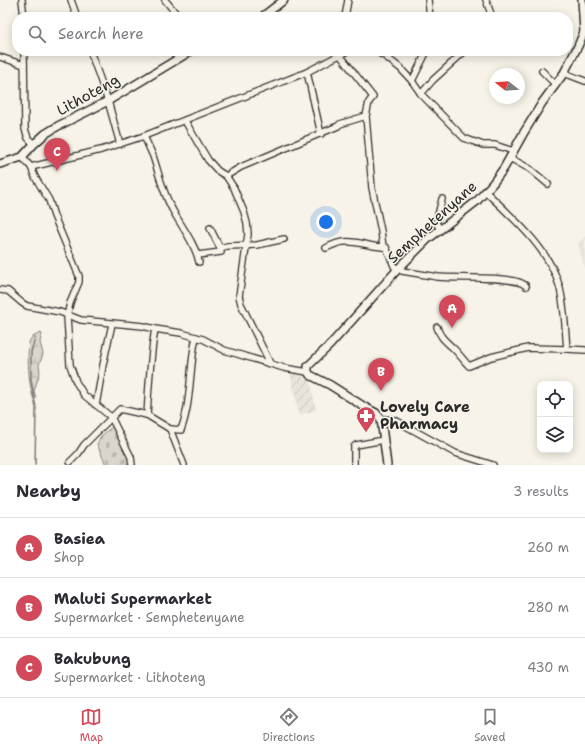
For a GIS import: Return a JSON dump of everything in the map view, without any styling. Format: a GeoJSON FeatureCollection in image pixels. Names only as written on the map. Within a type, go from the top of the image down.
{"type":"FeatureCollection","features":[{"type":"Feature","properties":{"kind":"main road"},"geometry":{"type":"LineString","coordinates":[[268,12],[284,0]]}},
{"type":"Feature","properties":{"kind":"main road","name":"Semphetenyane"},"geometry":{"type":"LineString","coordinates":[[573,56],[584,30],[582,0]]}},
{"type":"Feature","properties":{"kind":"main road","name":"Lithoteng"},"geometry":{"type":"LineString","coordinates":[[0,164],[22,157],[34,144],[58,126],[108,101],[183,56]]}},
{"type":"Feature","properties":{"kind":"main road","name":"Semphetenyane"},"geometry":{"type":"LineString","coordinates":[[308,372],[308,366],[330,345],[398,269],[440,229],[465,212],[486,192],[504,168],[542,103],[556,85],[573,56]]}},
{"type":"Feature","properties":{"kind":"main road"},"geometry":{"type":"LineString","coordinates":[[308,372],[310,375],[330,385],[376,413],[381,419],[387,465]]}},
{"type":"Feature","properties":{"kind":"street"},"geometry":{"type":"LineString","coordinates":[[22,0],[23,12]]}},
{"type":"Feature","properties":{"kind":"street"},"geometry":{"type":"LineString","coordinates":[[71,0],[75,12]]}},
{"type":"Feature","properties":{"kind":"street"},"geometry":{"type":"LineString","coordinates":[[165,0],[175,12]]}},
{"type":"Feature","properties":{"kind":"street"},"geometry":{"type":"LineString","coordinates":[[346,12],[348,0]]}},
{"type":"Feature","properties":{"kind":"street"},"geometry":{"type":"LineString","coordinates":[[428,0],[429,12]]}},
{"type":"Feature","properties":{"kind":"street"},"geometry":{"type":"LineString","coordinates":[[486,0],[490,12]]}},
{"type":"Feature","properties":{"kind":"street"},"geometry":{"type":"LineString","coordinates":[[24,56],[25,129],[28,138],[34,144]]}},
{"type":"Feature","properties":{"kind":"street"},"geometry":{"type":"LineString","coordinates":[[92,56],[108,101],[120,144]]}},
{"type":"Feature","properties":{"kind":"street"},"geometry":{"type":"LineString","coordinates":[[31,167],[120,144],[144,136],[307,72],[338,56]]}},
{"type":"Feature","properties":{"kind":"street"},"geometry":{"type":"LineString","coordinates":[[341,56],[373,97],[369,102],[366,116],[372,188],[383,247]]}},
{"type":"Feature","properties":{"kind":"street"},"geometry":{"type":"LineString","coordinates":[[384,56],[396,64],[412,81],[421,94],[464,138],[483,145],[494,145],[511,154],[548,184]]}},
{"type":"Feature","properties":{"kind":"street"},"geometry":{"type":"LineString","coordinates":[[412,81],[424,56]]}},
{"type":"Feature","properties":{"kind":"street"},"geometry":{"type":"LineString","coordinates":[[421,94],[433,80],[459,56]]}},
{"type":"Feature","properties":{"kind":"street"},"geometry":{"type":"LineString","coordinates":[[0,57],[24,65]]}},
{"type":"Feature","properties":{"kind":"street"},"geometry":{"type":"LineString","coordinates":[[542,70],[556,85]]}},
{"type":"Feature","properties":{"kind":"street"},"geometry":{"type":"LineString","coordinates":[[307,72],[321,134]]}},
{"type":"Feature","properties":{"kind":"street"},"geometry":{"type":"LineString","coordinates":[[564,72],[585,82]]}},
{"type":"Feature","properties":{"kind":"street"},"geometry":{"type":"LineString","coordinates":[[226,176],[240,167],[321,134],[340,124],[366,116]]}},
{"type":"Feature","properties":{"kind":"street"},"geometry":{"type":"LineString","coordinates":[[185,121],[208,160],[218,172],[226,176],[234,188],[244,212],[247,222],[246,245],[239,296],[241,304],[270,363]]}},
{"type":"Feature","properties":{"kind":"street"},"geometry":{"type":"LineString","coordinates":[[144,136],[153,156],[172,210],[187,232],[195,252],[198,255],[199,262]]}},
{"type":"Feature","properties":{"kind":"street"},"geometry":{"type":"LineString","coordinates":[[22,157],[31,167],[35,177],[49,200],[54,216],[79,276],[79,282],[70,303],[67,316],[70,365],[76,382],[84,395],[111,417],[132,457],[132,465]]}},
{"type":"Feature","properties":{"kind":"street"},"geometry":{"type":"LineString","coordinates":[[486,192],[528,234],[545,256],[556,277],[561,292],[567,349]]}},
{"type":"Feature","properties":{"kind":"street"},"geometry":{"type":"LineString","coordinates":[[440,229],[436,222],[442,199]]}},
{"type":"Feature","properties":{"kind":"street"},"geometry":{"type":"LineString","coordinates":[[198,255],[221,252],[210,228]]}},
{"type":"Feature","properties":{"kind":"street"},"geometry":{"type":"LineString","coordinates":[[220,248],[226,246],[257,245],[284,239]]}},
{"type":"Feature","properties":{"kind":"street"},"geometry":{"type":"LineString","coordinates":[[326,248],[350,241],[386,247],[394,266],[402,271],[440,277],[475,278],[515,282],[522,283],[526,286]]}},
{"type":"Feature","properties":{"kind":"street"},"geometry":{"type":"LineString","coordinates":[[0,290],[7,290],[27,306],[60,312],[67,316],[81,320],[139,326],[196,337],[224,350],[284,368],[308,372]]}},
{"type":"Feature","properties":{"kind":"street"},"geometry":{"type":"LineString","coordinates":[[96,405],[112,324]]}},
{"type":"Feature","properties":{"kind":"street"},"geometry":{"type":"LineString","coordinates":[[437,327],[442,338],[469,366],[491,357],[528,348],[585,350]]}},
{"type":"Feature","properties":{"kind":"street"},"geometry":{"type":"LineString","coordinates":[[147,415],[151,348],[155,329]]}},
{"type":"Feature","properties":{"kind":"street"},"geometry":{"type":"LineString","coordinates":[[70,462],[84,444],[120,409],[147,415],[170,429],[181,430],[190,392],[191,370],[196,337]]}},
{"type":"Feature","properties":{"kind":"street"},"geometry":{"type":"LineString","coordinates":[[381,419],[395,420],[455,453],[493,465]]}},
{"type":"Feature","properties":{"kind":"street"},"geometry":{"type":"LineString","coordinates":[[170,429],[184,465]]}},
{"type":"Feature","properties":{"kind":"street"},"geometry":{"type":"LineString","coordinates":[[354,465],[354,447],[356,445],[384,440]]}},
{"type":"Feature","properties":{"kind":"shaded area"},"geometry":{"type":"Polygon","coordinates":[[[585,236],[585,269],[578,244],[585,236]]]}},
{"type":"Feature","properties":{"kind":"shaded area"},"geometry":{"type":"Polygon","coordinates":[[[290,372],[299,373],[306,379],[310,380],[316,410],[299,415],[290,372]]]}},
{"type":"Feature","properties":{"kind":"green space"},"geometry":{"type":"Polygon","coordinates":[[[41,333],[40,342],[43,354],[39,365],[40,372],[34,391],[36,398],[34,399],[29,379],[28,351],[30,340],[41,333]]]}},
{"type":"Feature","properties":{"kind":"green space"},"geometry":{"type":"Polygon","coordinates":[[[113,426],[131,462],[128,465],[106,465],[97,444],[101,436],[113,426]]]}},
{"type":"Feature","properties":{"kind":"waterway"},"geometry":{"type":"LineString","coordinates":[[35,338],[31,352],[31,380],[36,408],[35,465]]}},
{"type":"Feature","properties":{"kind":"place","name":"Bakubung"},"geometry":{"type":"Point","coordinates":[57,171]}},
{"type":"Feature","properties":{"kind":"place","name":"Basiea"},"geometry":{"type":"Point","coordinates":[452,328]}},
{"type":"Feature","properties":{"kind":"place","name":"Maluti Supermarket"},"geometry":{"type":"Point","coordinates":[381,391]}},
{"type":"Feature","properties":{"kind":"place","name":"Lovely Care Pharmacy"},"geometry":{"type":"Point","coordinates":[366,433]}}]}
